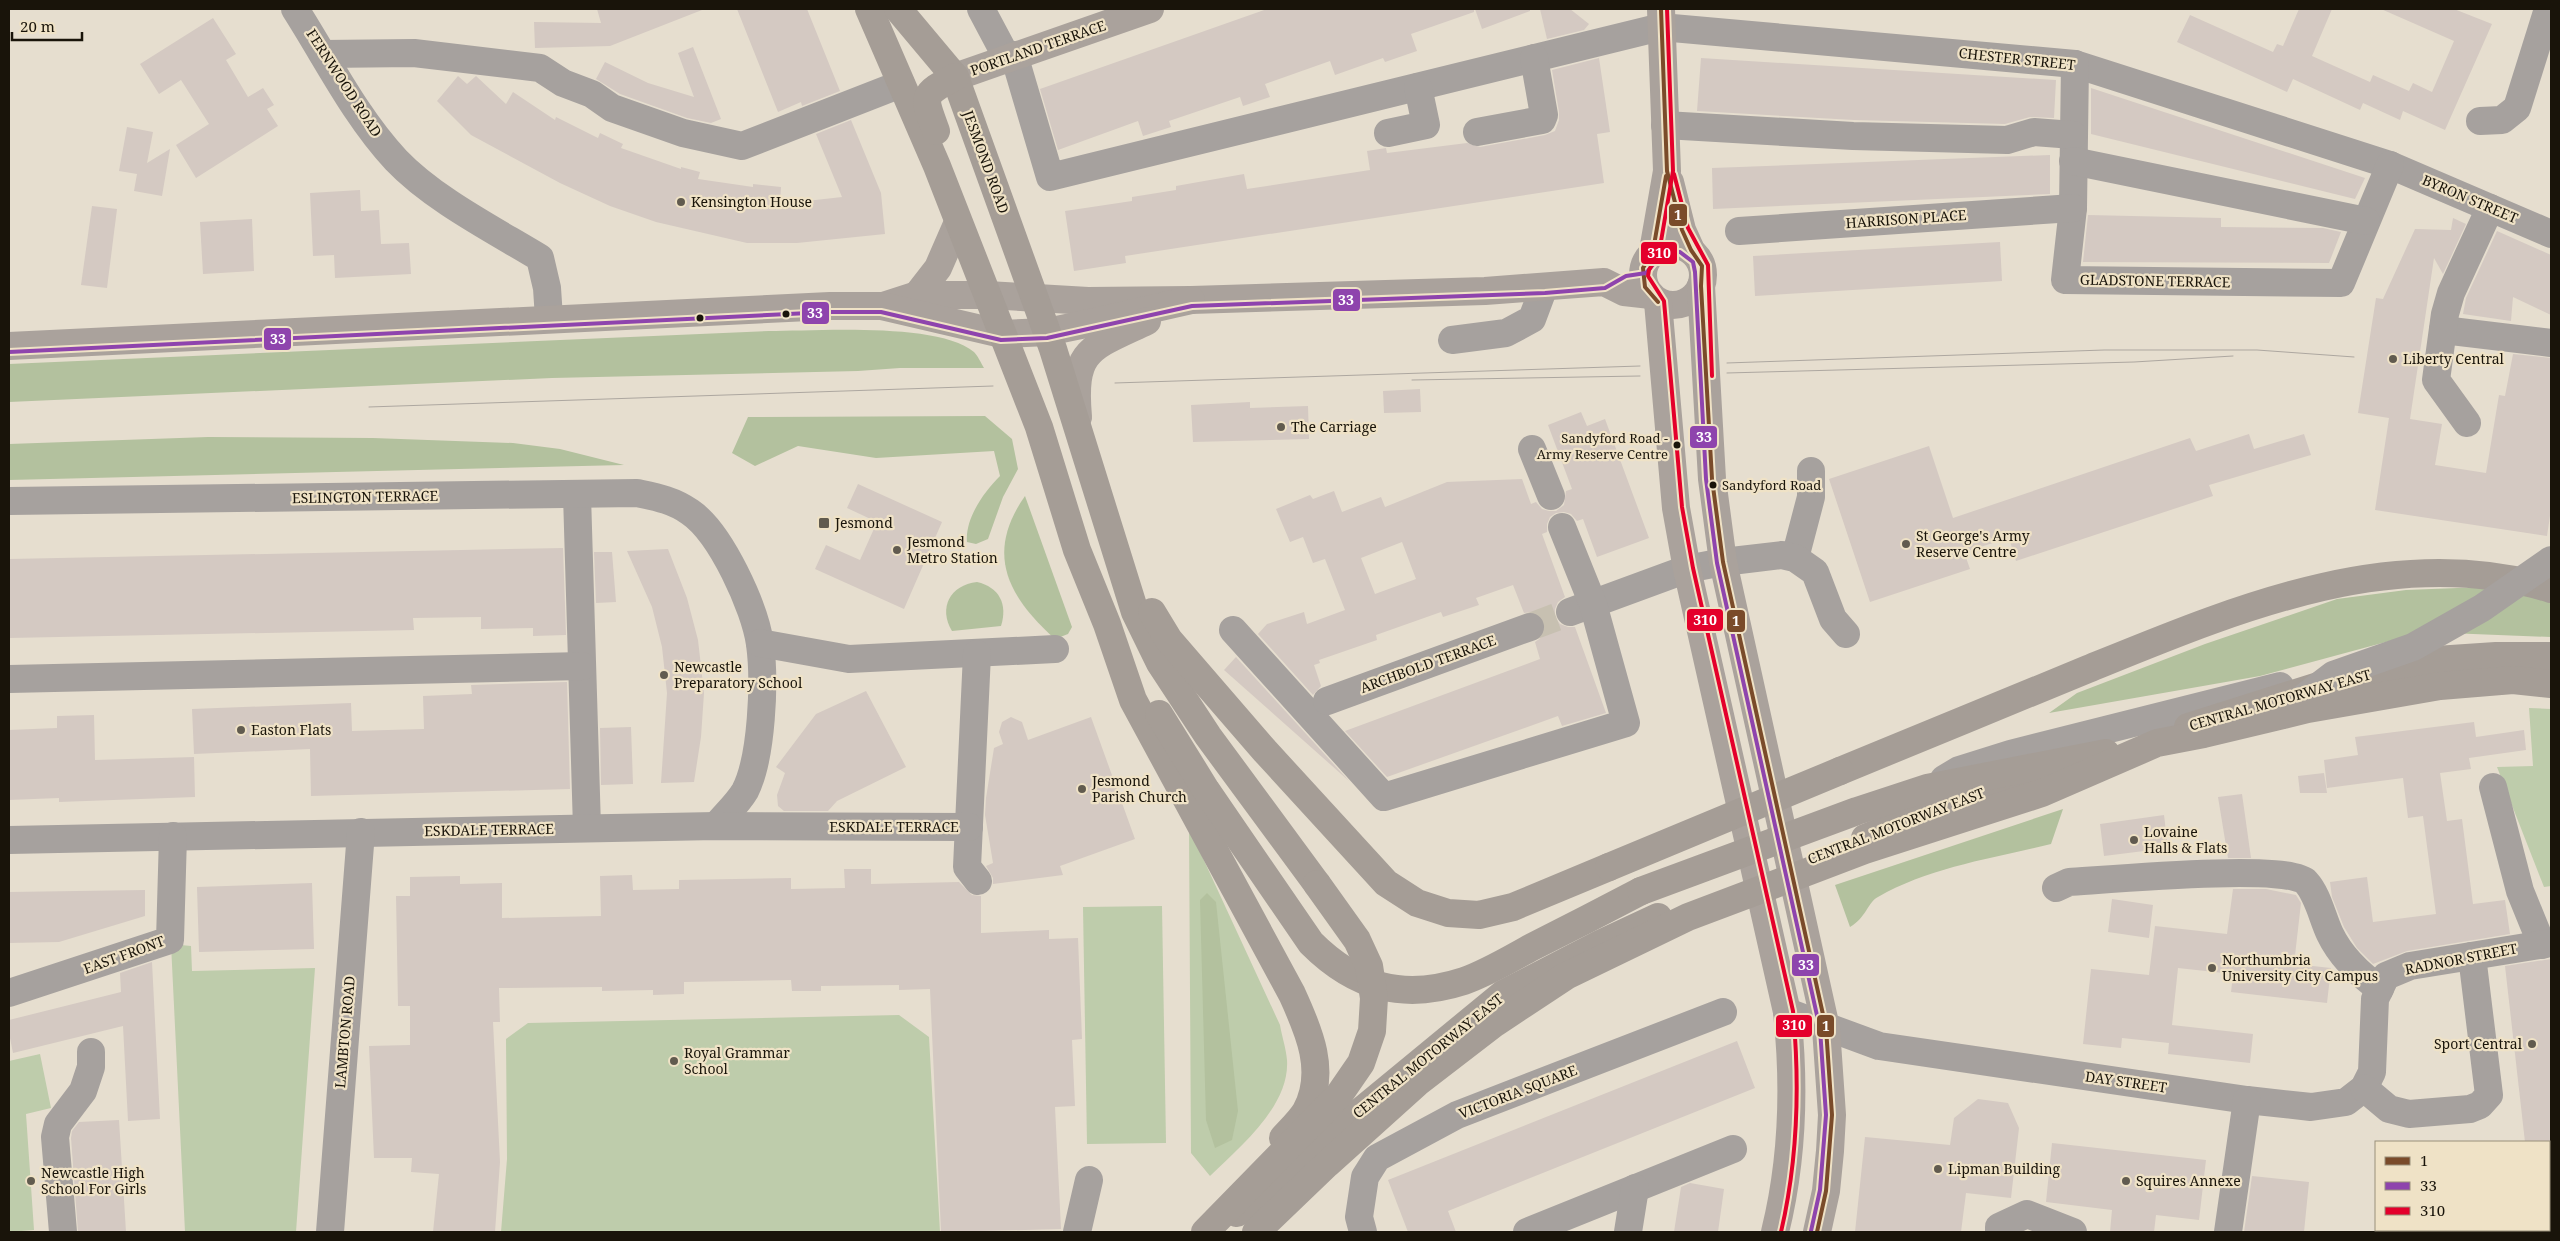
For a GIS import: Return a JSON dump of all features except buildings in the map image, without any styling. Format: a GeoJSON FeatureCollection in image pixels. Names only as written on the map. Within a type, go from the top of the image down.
{"type":"FeatureCollection","features":[{"type":"Feature","properties":{"kind":"highway"},"geometry":{"type":"LineString","coordinates":[[869,9],[891,88],[958,220],[1039,427],[1077,550],[1107,624],[1133,700],[1292,994],[1308,1030],[1315,1059],[1314,1090],[1305,1112],[1276,1147],[1192,1232]]}},
{"type":"Feature","properties":{"kind":"highway","name":"JESMOND ROAD"},"geometry":{"type":"LineString","coordinates":[[898,9],[955,77],[1048,332],[1115,550]]}},
{"type":"Feature","properties":{"kind":"highway"},"geometry":{"type":"LineString","coordinates":[[955,77],[931,90],[927,98],[927,108],[956,189],[958,220]]}},
{"type":"Feature","properties":{"kind":"highway"},"geometry":{"type":"LineString","coordinates":[[1115,550],[1170,640],[1265,751],[1386,883],[1417,903],[1448,913],[1479,915],[1513,907],[2208,620],[2310,590],[2391,574],[2456,573],[2533,583],[2551,588]]}},
{"type":"Feature","properties":{"kind":"highway"},"geometry":{"type":"LineString","coordinates":[[1115,550],[1135,612],[1160,663],[1208,736],[1318,884],[1357,940],[1369,966],[1374,998],[1372,1031],[1361,1063],[1339,1095],[1205,1232]]}},
{"type":"Feature","properties":{"kind":"highway"},"geometry":{"type":"LineString","coordinates":[[1107,624],[1206,790],[1311,943],[1331,963],[1350,975],[1400,990],[1432,990],[1465,981],[1641,891],[1857,811],[1927,788],[2157,743]]}},
{"type":"Feature","properties":{"kind":"highway","name":"CENTRAL MOTORWAY EAST"},"geometry":{"type":"LineString","coordinates":[[1215,1232],[1503,994],[1600,944],[1658,917],[1980,792],[2296,692],[2360,675],[2436,660],[2496,656],[2551,656]]}},
{"type":"Feature","properties":{"kind":"highway","name":"CENTRAL MOTORWAY EAST"},"geometry":{"type":"LineString","coordinates":[[1256,1232],[1327,1164],[1417,1084],[1495,1023],[1566,976],[1688,917],[1865,850],[2042,793],[2157,743],[2370,697],[2440,686],[2513,680],[2551,684]]}},
{"type":"Feature","properties":{"kind":"main road","name":"PORTLAND TERRACE"},"geometry":{"type":"LineString","coordinates":[[955,77],[1150,9]]}},
{"type":"Feature","properties":{"kind":"main road"},"geometry":{"type":"LineString","coordinates":[[1661,18],[1667,171],[1682,230],[1690,250],[1702,266],[1701,286],[1712,479],[1723,562],[1826,1028],[1831,1078],[1831,1142],[1826,1191],[1817,1232]]}},
{"type":"Feature","properties":{"kind":"main road"},"geometry":{"type":"LineString","coordinates":[[1667,171],[1648,259],[1642,277],[1654,298],[1676,508],[1687,569],[1787,1012],[1792,1058],[1793,1100],[1785,1181],[1775,1232]]}},
{"type":"Feature","properties":{"kind":"main road"},"geometry":{"type":"LineString","coordinates":[[917,295],[938,268],[958,220]]}},
{"type":"Feature","properties":{"kind":"main road"},"geometry":{"type":"LineString","coordinates":[[882,306],[917,295],[1035,296],[1088,301],[1191,300],[1544,288],[1604,282],[1672,244],[1690,250]]}},
{"type":"Feature","properties":{"kind":"main road"},"geometry":{"type":"LineString","coordinates":[[1604,282],[1624,292],[1654,298],[1668,305],[1687,301],[1701,286]]}},
{"type":"Feature","properties":{"kind":"main road"},"geometry":{"type":"LineString","coordinates":[[9,346],[549,318],[800,307],[882,306],[1002,334],[1048,332],[1191,300]]}},
{"type":"Feature","properties":{"kind":"main road"},"geometry":{"type":"LineString","coordinates":[[1079,428],[1076,390],[1083,359],[1099,346],[1191,300]]}},
{"type":"Feature","properties":{"kind":"street","name":"FERNWOOD ROAD"},"geometry":{"type":"LineString","coordinates":[[295,9],[359,112],[396,160],[447,202],[540,258],[547,288],[549,318]]}},
{"type":"Feature","properties":{"kind":"street"},"geometry":{"type":"LineString","coordinates":[[981,9],[1011,56]]}},
{"type":"Feature","properties":{"kind":"street"},"geometry":{"type":"LineString","coordinates":[[2480,121],[2502,120],[2517,108],[2548,9]]}},
{"type":"Feature","properties":{"kind":"street","name":"CHESTER STREET"},"geometry":{"type":"LineString","coordinates":[[1011,56],[1050,177],[1534,58],[1661,18],[2075,64],[2390,165]]}},
{"type":"Feature","properties":{"kind":"street"},"geometry":{"type":"LineString","coordinates":[[323,54],[414,53],[540,68],[563,83],[592,94],[612,108],[683,133],[742,146],[891,88]]}},
{"type":"Feature","properties":{"kind":"street"},"geometry":{"type":"LineString","coordinates":[[1477,132],[1542,120],[1544,115],[1534,58]]}},
{"type":"Feature","properties":{"kind":"street","name":"GLADSTONE TERRACE"},"geometry":{"type":"LineString","coordinates":[[2075,64],[2073,208],[2065,280],[2341,283],[2366,221]]}},
{"type":"Feature","properties":{"kind":"street"},"geometry":{"type":"LineString","coordinates":[[1388,133],[1426,125],[1418,87]]}},
{"type":"Feature","properties":{"kind":"street"},"geometry":{"type":"LineString","coordinates":[[1665,125],[1853,136],[2007,140],[2034,132],[2073,148],[2366,221],[2390,165]]}},
{"type":"Feature","properties":{"kind":"street","name":"BYRON STREET"},"geometry":{"type":"LineString","coordinates":[[2390,165],[2551,234]]}},
{"type":"Feature","properties":{"kind":"street","name":"HARRISON PLACE"},"geometry":{"type":"LineString","coordinates":[[1739,231],[2073,208]]}},
{"type":"Feature","properties":{"kind":"street"},"geometry":{"type":"LineString","coordinates":[[2466,422],[2436,380],[2443,330],[2452,293],[2490,208]]}},
{"type":"Feature","properties":{"kind":"street"},"geometry":{"type":"LineString","coordinates":[[1452,340],[1506,333],[1532,319],[1544,288]]}},
{"type":"Feature","properties":{"kind":"street"},"geometry":{"type":"LineString","coordinates":[[2443,330],[2551,343]]}},
{"type":"Feature","properties":{"kind":"street"},"geometry":{"type":"LineString","coordinates":[[1532,449],[1551,496]]}},
{"type":"Feature","properties":{"kind":"street"},"geometry":{"type":"LineString","coordinates":[[1796,558],[1811,497],[1810,471]]}},
{"type":"Feature","properties":{"kind":"street","name":"ESLINGTON TERRACE"},"geometry":{"type":"LineString","coordinates":[[9,500],[637,493],[667,499],[691,512],[709,530],[740,580],[760,643],[761,709],[756,753],[745,791],[716,826]]}},
{"type":"Feature","properties":{"kind":"street"},"geometry":{"type":"LineString","coordinates":[[577,495],[587,828]]}},
{"type":"Feature","properties":{"kind":"street"},"geometry":{"type":"LineString","coordinates":[[1233,630],[1384,797],[1626,723],[1581,608],[1562,527]]}},
{"type":"Feature","properties":{"kind":"street"},"geometry":{"type":"LineString","coordinates":[[1581,608],[1687,569],[1723,562],[1782,555],[1796,558],[1815,572],[1833,619],[1846,634]]}},
{"type":"Feature","properties":{"kind":"street"},"geometry":{"type":"LineString","coordinates":[[1927,788],[1959,770],[2010,754],[2290,683],[2333,675],[2413,647],[2482,608],[2551,560]]}},
{"type":"Feature","properties":{"kind":"street","name":"ARCHBOLD TERRACE"},"geometry":{"type":"LineString","coordinates":[[1327,701],[1530,627]]}},
{"type":"Feature","properties":{"kind":"street"},"geometry":{"type":"LineString","coordinates":[[760,643],[849,659],[1055,649]]}},
{"type":"Feature","properties":{"kind":"street"},"geometry":{"type":"LineString","coordinates":[[977,654],[967,867],[978,881]]}},
{"type":"Feature","properties":{"kind":"street"},"geometry":{"type":"LineString","coordinates":[[9,679],[582,666]]}},
{"type":"Feature","properties":{"kind":"street"},"geometry":{"type":"LineString","coordinates":[[2281,715],[2333,675]]}},
{"type":"Feature","properties":{"kind":"street"},"geometry":{"type":"LineString","coordinates":[[2493,787],[2520,891],[2547,944]]}},
{"type":"Feature","properties":{"kind":"street","name":"ESKDALE TERRACE"},"geometry":{"type":"LineString","coordinates":[[9,840],[716,826],[969,827]]}},
{"type":"Feature","properties":{"kind":"street","name":"LAMBTON ROAD"},"geometry":{"type":"LineString","coordinates":[[330,1232],[362,832]]}},
{"type":"Feature","properties":{"kind":"street","name":"EAST FRONT"},"geometry":{"type":"LineString","coordinates":[[9,993],[170,940],[173,836]]}},
{"type":"Feature","properties":{"kind":"street"},"geometry":{"type":"LineString","coordinates":[[2056,888],[2069,882],[2251,872],[2290,875],[2304,880],[2311,889],[2330,935],[2342,955],[2363,977],[2380,989],[2375,999],[2373,1019],[2372,1072],[2364,1088],[2389,1109],[2409,1114],[2470,1109],[2480,1105],[2488,1095],[2472,956]]}},
{"type":"Feature","properties":{"kind":"street","name":"RADNOR STREET"},"geometry":{"type":"LineString","coordinates":[[2380,989],[2386,976],[2410,966],[2547,944]]}},
{"type":"Feature","properties":{"kind":"street","name":"VICTORIA SQUARE"},"geometry":{"type":"LineString","coordinates":[[1361,1225],[1365,1177],[1378,1158],[1457,1115],[1723,1012]]}},
{"type":"Feature","properties":{"kind":"street","name":"DAY STREET"},"geometry":{"type":"LineString","coordinates":[[1787,1012],[1879,1046],[2247,1100],[2311,1107],[2346,1102],[2364,1088]]}},
{"type":"Feature","properties":{"kind":"street"},"geometry":{"type":"LineString","coordinates":[[63,1232],[55,1137],[58,1124],[83,1091],[91,1067],[91,1052]]}},
{"type":"Feature","properties":{"kind":"street"},"geometry":{"type":"LineString","coordinates":[[2228,1232],[2247,1100]]}},
{"type":"Feature","properties":{"kind":"street"},"geometry":{"type":"LineString","coordinates":[[1527,1232],[1733,1149]]}},
{"type":"Feature","properties":{"kind":"street"},"geometry":{"type":"LineString","coordinates":[[1077,1232],[1089,1180]]}},
{"type":"Feature","properties":{"kind":"street"},"geometry":{"type":"LineString","coordinates":[[1628,1232],[1635,1188]]}},
{"type":"Feature","properties":{"kind":"street"},"geometry":{"type":"LineString","coordinates":[[1999,1232],[1999,1227],[2027,1214],[2073,1232]]}},
{"type":"Feature","properties":{"kind":"green space"},"geometry":{"type":"Polygon","coordinates":[[[876,330],[934,336],[957,342],[974,352],[984,368],[900,368],[858,371],[552,378],[9,402],[9,364],[769,331],[876,330]]]}},
{"type":"Feature","properties":{"kind":"green space"},"geometry":{"type":"Polygon","coordinates":[[[985,416],[1012,439],[1018,469],[1003,497],[988,539],[976,544],[967,542],[967,533],[972,515],[977,506],[1000,476],[994,451],[876,458],[798,446],[755,466],[732,453],[748,417],[985,416]]]}},
{"type":"Feature","properties":{"kind":"green space"},"geometry":{"type":"Polygon","coordinates":[[[208,437],[373,438],[513,443],[560,449],[624,465],[9,480],[9,444],[208,437]]]}},
{"type":"Feature","properties":{"kind":"green space"},"geometry":{"type":"Polygon","coordinates":[[[1025,496],[1072,627],[1068,634],[1055,639],[1024,607],[1007,573],[1004,555],[1006,536],[1013,517],[1025,496]]]}},
{"type":"Feature","properties":{"kind":"green space"},"geometry":{"type":"Polygon","coordinates":[[[977,582],[991,588],[1000,598],[1003,611],[1001,626],[952,631],[946,614],[949,599],[960,588],[977,582]]]}},
{"type":"Feature","properties":{"kind":"green space"},"geometry":{"type":"Polygon","coordinates":[[[2483,587],[2551,599],[2551,637],[2423,632],[2260,676],[2049,713],[2077,693],[2205,644],[2337,599],[2406,590],[2483,587]]]}},
{"type":"Feature","properties":{"kind":"green space"},"geometry":{"type":"Polygon","coordinates":[[[2529,708],[2551,709],[2551,886],[2544,887],[2497,767],[2533,766],[2529,708]]]}},
{"type":"Feature","properties":{"kind":"green space"},"geometry":{"type":"Polygon","coordinates":[[[2063,809],[2051,844],[1963,864],[1919,878],[1875,899],[1860,919],[1850,927],[1835,885],[2063,809]]]}},
{"type":"Feature","properties":{"kind":"green space"},"geometry":{"type":"Polygon","coordinates":[[[1189,828],[1280,1025],[1287,1060],[1286,1077],[1272,1109],[1248,1139],[1210,1176],[1191,1153],[1189,828]]]}},
{"type":"Feature","properties":{"kind":"green space"},"geometry":{"type":"Polygon","coordinates":[[[1207,893],[1216,902],[1238,1111],[1232,1140],[1215,1148],[1206,1120],[1200,900],[1207,893]]]}},
{"type":"Feature","properties":{"kind":"green space"},"geometry":{"type":"Polygon","coordinates":[[[1162,906],[1166,1143],[1087,1144],[1083,907],[1162,906]]]}},
{"type":"Feature","properties":{"kind":"green space"},"geometry":{"type":"Polygon","coordinates":[[[171,944],[191,946],[192,971],[315,968],[296,1232],[185,1232],[171,944]]]}},
{"type":"Feature","properties":{"kind":"green space"},"geometry":{"type":"Polygon","coordinates":[[[899,1015],[929,1037],[940,1232],[501,1232],[507,1159],[506,1039],[528,1023],[899,1015]]]}},
{"type":"Feature","properties":{"kind":"green space"},"geometry":{"type":"Polygon","coordinates":[[[40,1054],[51,1108],[26,1114],[34,1230],[9,1232],[9,1061],[40,1054]]]}},
{"type":"Feature","properties":{"kind":"tunnel"},"geometry":{"type":"LineString","coordinates":[[1530,627],[1570,612]]}},
{"type":"Feature","properties":{"kind":"tram line"},"geometry":{"type":"LineString","coordinates":[[1727,363],[2104,350],[2257,350],[2354,357]]}},
{"type":"Feature","properties":{"kind":"tram line"},"geometry":{"type":"LineString","coordinates":[[1727,373],[2134,362],[2233,356]]}},
{"type":"Feature","properties":{"kind":"tram line"},"geometry":{"type":"LineString","coordinates":[[1115,383],[1640,366]]}},
{"type":"Feature","properties":{"kind":"tram line"},"geometry":{"type":"LineString","coordinates":[[1412,380],[1640,376]]}},
{"type":"Feature","properties":{"kind":"tram line"},"geometry":{"type":"LineString","coordinates":[[369,407],[993,386]]}},
{"type":"Feature","properties":{"kind":"transit line","name":"1"},"geometry":{"type":"LineString","coordinates":[[1661,9],[1667,171],[1682,230],[1691,250],[1702,266],[1701,286],[1712,479],[1723,562],[1826,1028],[1832,1115],[1826,1191],[1817,1232]]}},
{"type":"Feature","properties":{"kind":"transit line","name":"310"},"geometry":{"type":"LineString","coordinates":[[1667,9],[1673,171],[1659,253],[1649,270],[1648,276],[1664,301],[1682,507],[1693,568],[1793,1011],[1797,1095],[1796,1122],[1791,1177],[1781,1232]]}},
{"type":"Feature","properties":{"kind":"transit line","name":"310"},"geometry":{"type":"LineString","coordinates":[[1674,174],[1688,228],[1708,265],[1712,376]]}},
{"type":"Feature","properties":{"kind":"transit line","name":"1"},"geometry":{"type":"LineString","coordinates":[[1658,302],[1645,287],[1643,268],[1653,251],[1666,176]]}},
{"type":"Feature","properties":{"kind":"transit line","name":"33"},"geometry":{"type":"LineString","coordinates":[[9,352],[830,312],[881,312],[1001,340],[1047,338],[1192,306],[1545,293],[1605,288],[1626,276],[1646,273],[1660,257],[1668,252],[1680,252],[1693,262],[1695,272],[1706,479],[1717,563],[1820,1029],[1826,1115],[1820,1190],[1811,1231]]}},
{"type":"Feature","properties":{"kind":"place","name":"Kensington House"},"geometry":{"type":"Point","coordinates":[681,202]}},
{"type":"Feature","properties":{"kind":"place","name":"Liberty Central"},"geometry":{"type":"Point","coordinates":[2393,359]}},
{"type":"Feature","properties":{"kind":"place","name":"The Carriage"},"geometry":{"type":"Point","coordinates":[1281,427]}},
{"type":"Feature","properties":{"kind":"place","name":"Sandyford Road - Army Reserve Centre"},"geometry":{"type":"Point","coordinates":[1677,445]}},
{"type":"Feature","properties":{"kind":"place","name":"Sandyford Road"},"geometry":{"type":"Point","coordinates":[1713,485]}},
{"type":"Feature","properties":{"kind":"place","name":"Jesmond"},"geometry":{"type":"Point","coordinates":[824,523]}},
{"type":"Feature","properties":{"kind":"place","name":"St George's Army Reserve Centre"},"geometry":{"type":"Point","coordinates":[1906,544]}},
{"type":"Feature","properties":{"kind":"place","name":"Jesmond Metro Station"},"geometry":{"type":"Point","coordinates":[897,550]}},
{"type":"Feature","properties":{"kind":"place","name":"Newcastle Preparatory School"},"geometry":{"type":"Point","coordinates":[664,675]}},
{"type":"Feature","properties":{"kind":"place","name":"Easton Flats"},"geometry":{"type":"Point","coordinates":[241,730]}},
{"type":"Feature","properties":{"kind":"place","name":"Jesmond Parish Church"},"geometry":{"type":"Point","coordinates":[1082,789]}},
{"type":"Feature","properties":{"kind":"place","name":"Lovaine Halls & Flats"},"geometry":{"type":"Point","coordinates":[2134,840]}},
{"type":"Feature","properties":{"kind":"place","name":"Northumbria University City Campus"},"geometry":{"type":"Point","coordinates":[2212,968]}},
{"type":"Feature","properties":{"kind":"place","name":"Sport Central"},"geometry":{"type":"Point","coordinates":[2532,1044]}},
{"type":"Feature","properties":{"kind":"place","name":"Royal Grammar School"},"geometry":{"type":"Point","coordinates":[674,1061]}},
{"type":"Feature","properties":{"kind":"place","name":"Lipman Building"},"geometry":{"type":"Point","coordinates":[1938,1169]}},
{"type":"Feature","properties":{"kind":"place","name":"Newcastle High School For Girls"},"geometry":{"type":"Point","coordinates":[31,1181]}},
{"type":"Feature","properties":{"kind":"place","name":"Squires Annexe"},"geometry":{"type":"Point","coordinates":[2126,1181]}}]}
